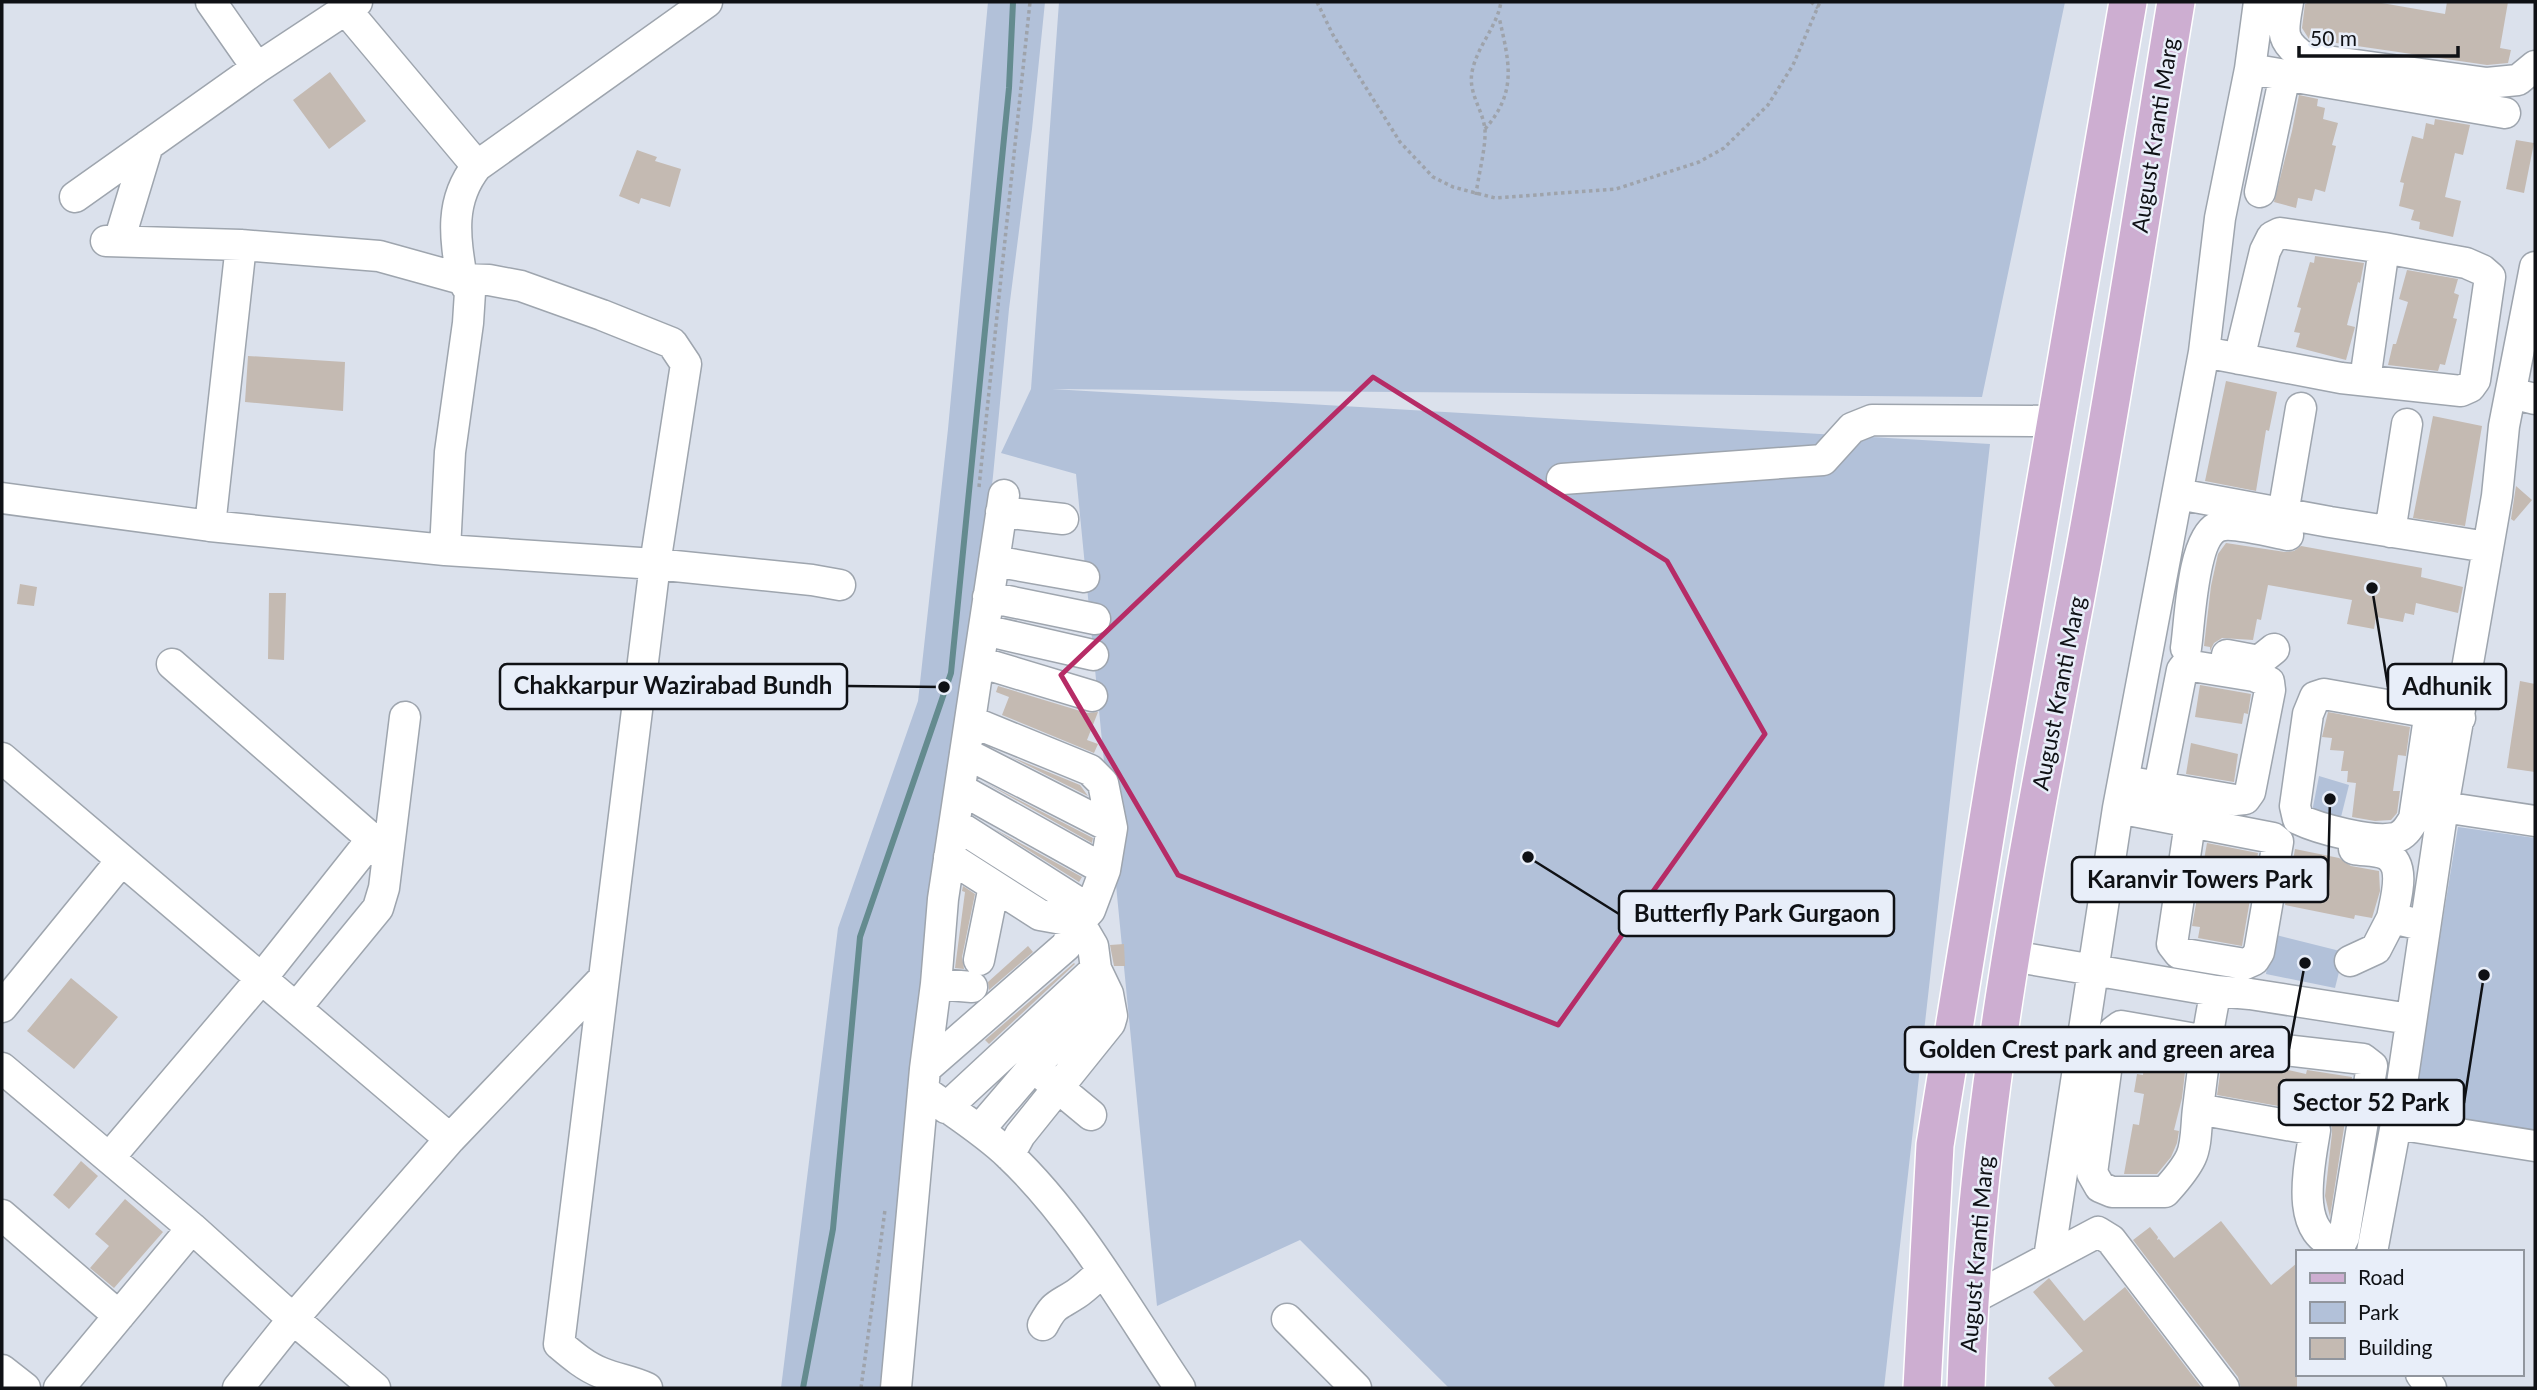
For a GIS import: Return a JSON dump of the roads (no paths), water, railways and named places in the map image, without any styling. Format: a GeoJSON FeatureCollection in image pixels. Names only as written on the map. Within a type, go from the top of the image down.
{"type":"FeatureCollection","features":[{"type":"Feature","properties":{"kind":"main road","name":"August Kranti Marg"},"geometry":{"type":"LineString","coordinates":[[1922,1388],[1935,1145],[2057,409],[2128,2]]}},
{"type":"Feature","properties":{"kind":"main road","name":"August Kranti Marg"},"geometry":{"type":"LineString","coordinates":[[1966,1388],[1974,1228],[2011,956],[2090,522],[2176,2]]}},
{"type":"Feature","properties":{"kind":"main road"},"geometry":{"type":"LineString","coordinates":[[2057,409],[2109,406]]}},
{"type":"Feature","properties":{"kind":"street"},"geometry":{"type":"LineString","coordinates":[[211,2],[257,68]]}},
{"type":"Feature","properties":{"kind":"street"},"geometry":{"type":"LineString","coordinates":[[445,550],[450,452],[470,292],[462,279],[456,244],[456,213],[464,182],[477,166],[707,2]]}},
{"type":"Feature","properties":{"kind":"street"},"geometry":{"type":"LineString","coordinates":[[2049,1258],[2121,794],[2204,352],[2220,218],[2250,69],[2259,2]]}},
{"type":"Feature","properties":{"kind":"street"},"geometry":{"type":"LineString","coordinates":[[2288,2],[2284,24],[2286,40],[2290,48],[2305,58],[2487,83],[2518,80],[2535,66]]}},
{"type":"Feature","properties":{"kind":"street"},"geometry":{"type":"LineString","coordinates":[[75,197],[257,68],[351,6],[477,166]]}},
{"type":"Feature","properties":{"kind":"street"},"geometry":{"type":"LineString","coordinates":[[2250,69],[2505,113]]}},
{"type":"Feature","properties":{"kind":"street"},"geometry":{"type":"LineString","coordinates":[[2260,192],[2286,75]]}},
{"type":"Feature","properties":{"kind":"street"},"geometry":{"type":"LineString","coordinates":[[148,145],[112,241],[241,246],[379,257],[462,279],[489,280],[521,286],[672,343],[686,364],[655,564],[559,1343],[578,1360],[602,1373],[635,1382],[646,1388]]}},
{"type":"Feature","properties":{"kind":"street"},"geometry":{"type":"LineString","coordinates":[[2204,352],[2239,359],[2365,380],[2461,391],[2470,387],[2474,380],[2490,278],[2482,270],[2466,263],[2280,233],[2272,237],[2265,251],[2239,359]]}},
{"type":"Feature","properties":{"kind":"street"},"geometry":{"type":"LineString","coordinates":[[210,526],[241,246]]}},
{"type":"Feature","properties":{"kind":"street"},"geometry":{"type":"LineString","coordinates":[[2365,380],[2384,248]]}},
{"type":"Feature","properties":{"kind":"street"},"geometry":{"type":"LineString","coordinates":[[2372,1250],[2396,1124],[2443,807],[2497,496],[2504,426],[2523,396],[2535,267]]}},
{"type":"Feature","properties":{"kind":"street"},"geometry":{"type":"LineString","coordinates":[[2283,514],[2301,408]]}},
{"type":"Feature","properties":{"kind":"street"},"geometry":{"type":"LineString","coordinates":[[1562,479],[1823,460],[1852,428],[1872,420],[2057,409]]}},
{"type":"Feature","properties":{"kind":"street"},"geometry":{"type":"LineString","coordinates":[[2395,542],[2407,424]]}},
{"type":"Feature","properties":{"kind":"street"},"geometry":{"type":"LineString","coordinates":[[2178,494],[2283,514],[2395,542]]}},
{"type":"Feature","properties":{"kind":"street"},"geometry":{"type":"LineString","coordinates":[[2,498],[210,526],[445,550],[655,564],[840,585]]}},
{"type":"Feature","properties":{"kind":"street"},"geometry":{"type":"LineString","coordinates":[[896,1388],[932,1089],[943,899],[1002,503],[1063,519]]}},
{"type":"Feature","properties":{"kind":"street"},"geometry":{"type":"LineString","coordinates":[[2186,648],[2198,560],[2206,539],[2216,527],[2229,525],[2395,542],[2487,547]]}},
{"type":"Feature","properties":{"kind":"street"},"geometry":{"type":"LineString","coordinates":[[994,561],[1084,577]]}},
{"type":"Feature","properties":{"kind":"street"},"geometry":{"type":"LineString","coordinates":[[988,597],[1095,619]]}},
{"type":"Feature","properties":{"kind":"street"},"geometry":{"type":"LineString","coordinates":[[984,630],[1093,655]]}},
{"type":"Feature","properties":{"kind":"street"},"geometry":{"type":"LineString","coordinates":[[2151,641],[2259,661],[2274,649]]}},
{"type":"Feature","properties":{"kind":"street"},"geometry":{"type":"LineString","coordinates":[[979,662],[1092,696]]}},
{"type":"Feature","properties":{"kind":"street"},"geometry":{"type":"LineString","coordinates":[[172,664],[379,850]]}},
{"type":"Feature","properties":{"kind":"street"},"geometry":{"type":"LineString","coordinates":[[2121,794],[2160,786],[2235,800],[2245,799],[2250,792],[2270,690],[2269,681],[2255,676],[2186,665],[2182,670],[2160,786]]}},
{"type":"Feature","properties":{"kind":"street"},"geometry":{"type":"LineString","coordinates":[[2430,711],[2414,819],[2406,832],[2394,838],[2371,837],[2324,829],[2298,819],[2295,806],[2307,723],[2315,697],[2324,694],[2430,711],[2460,718]]}},
{"type":"Feature","properties":{"kind":"street"},"geometry":{"type":"LineString","coordinates":[[296,1008],[378,908],[384,888],[379,850],[405,717]]}},
{"type":"Feature","properties":{"kind":"street"},"geometry":{"type":"LineString","coordinates":[[932,1089],[1066,946],[1085,916],[1105,870],[1112,828],[1103,783],[1090,770],[970,721]]}},
{"type":"Feature","properties":{"kind":"street"},"geometry":{"type":"LineString","coordinates":[[965,753],[1112,828]]}},
{"type":"Feature","properties":{"kind":"street"},"geometry":{"type":"LineString","coordinates":[[2,758],[450,1139]]}},
{"type":"Feature","properties":{"kind":"street"},"geometry":{"type":"LineString","coordinates":[[960,789],[1105,870]]}},
{"type":"Feature","properties":{"kind":"street"},"geometry":{"type":"LineString","coordinates":[[2121,794],[2190,823],[2273,838],[2278,842],[2259,952],[2254,960],[2245,964],[2179,953],[2172,944],[2190,823]]}},
{"type":"Feature","properties":{"kind":"street"},"geometry":{"type":"LineString","coordinates":[[2443,807],[2535,821]]}},
{"type":"Feature","properties":{"kind":"street"},"geometry":{"type":"LineString","coordinates":[[955,824],[1085,916],[1112,1016],[1110,1023],[1020,1135],[1009,1155]]}},
{"type":"Feature","properties":{"kind":"street"},"geometry":{"type":"LineString","coordinates":[[2310,841],[2386,854],[2396,862],[2399,873],[2392,919],[2376,949],[2350,961]]}},
{"type":"Feature","properties":{"kind":"street"},"geometry":{"type":"LineString","coordinates":[[108,1158],[261,979],[379,850]]}},
{"type":"Feature","properties":{"kind":"street"},"geometry":{"type":"LineString","coordinates":[[949,857],[993,897],[1040,915],[1085,916]]}},
{"type":"Feature","properties":{"kind":"street"},"geometry":{"type":"LineString","coordinates":[[2,1007],[121,861]]}},
{"type":"Feature","properties":{"kind":"street"},"geometry":{"type":"LineString","coordinates":[[943,899],[993,897]]}},
{"type":"Feature","properties":{"kind":"street"},"geometry":{"type":"LineString","coordinates":[[936,984],[976,973],[993,897]]}},
{"type":"Feature","properties":{"kind":"street"},"geometry":{"type":"LineString","coordinates":[[2392,919],[2425,926]]}},
{"type":"Feature","properties":{"kind":"street"},"geometry":{"type":"LineString","coordinates":[[2011,956],[2216,991],[2410,1019]]}},
{"type":"Feature","properties":{"kind":"street"},"geometry":{"type":"LineString","coordinates":[[238,1388],[293,1320],[450,1139],[602,980]]}},
{"type":"Feature","properties":{"kind":"street"},"geometry":{"type":"LineString","coordinates":[[979,1130],[1102,982]]}},
{"type":"Feature","properties":{"kind":"street"},"geometry":{"type":"LineString","coordinates":[[932,1089],[1102,982]]}},
{"type":"Feature","properties":{"kind":"street"},"geometry":{"type":"LineString","coordinates":[[2216,991],[2207,1041],[2192,1156],[2165,1192],[2112,1192],[2100,1187],[2092,1173],[2113,1032],[2121,1026],[2207,1041],[2363,1059],[2372,1066],[2344,1237],[2339,1245],[2319,1233],[2310,1219],[2308,1183],[2315,1130]]}},
{"type":"Feature","properties":{"kind":"street"},"geometry":{"type":"LineString","coordinates":[[1033,1067],[1091,1115]]}},
{"type":"Feature","properties":{"kind":"street"},"geometry":{"type":"LineString","coordinates":[[2,1068],[192,1228],[293,1320],[375,1388]]}},
{"type":"Feature","properties":{"kind":"street"},"geometry":{"type":"LineString","coordinates":[[932,1089],[1009,1155],[1063,1215],[1180,1388]]}},
{"type":"Feature","properties":{"kind":"street"},"geometry":{"type":"LineString","coordinates":[[2198,1109],[2361,1137]]}},
{"type":"Feature","properties":{"kind":"street"},"geometry":{"type":"LineString","coordinates":[[2396,1124],[2535,1146]]}},
{"type":"Feature","properties":{"kind":"street"},"geometry":{"type":"LineString","coordinates":[[2,1215],[119,1316]]}},
{"type":"Feature","properties":{"kind":"street"},"geometry":{"type":"LineString","coordinates":[[59,1388],[192,1228]]}},
{"type":"Feature","properties":{"kind":"street"},"geometry":{"type":"LineString","coordinates":[[1970,1300],[2098,1232],[2111,1240],[2224,1388]]}},
{"type":"Feature","properties":{"kind":"street"},"geometry":{"type":"LineString","coordinates":[[1042,1325],[1052,1308],[1075,1295],[1103,1271]]}},
{"type":"Feature","properties":{"kind":"street"},"geometry":{"type":"LineString","coordinates":[[1287,1319],[1356,1388]]}},
{"type":"Feature","properties":{"kind":"street"},"geometry":{"type":"LineString","coordinates":[[2,1370],[25,1388]]}},
{"type":"Feature","properties":{"kind":"waterway"},"geometry":{"type":"LineString","coordinates":[[803,1388],[833,1229],[860,937],[951,673],[1009,88],[1013,2]]}},
{"type":"Feature","properties":{"kind":"place","name":"Adhunik"},"geometry":{"type":"Point","coordinates":[2372,588]}},
{"type":"Feature","properties":{"kind":"place","name":"Chakkarpur Wazirabad Bundh"},"geometry":{"type":"Point","coordinates":[944,687]}},
{"type":"Feature","properties":{"kind":"place","name":"Karanvir Towers Park"},"geometry":{"type":"Point","coordinates":[2330,799]}},
{"type":"Feature","properties":{"kind":"place","name":"Butterfly Park Gurgaon"},"geometry":{"type":"Point","coordinates":[1528,857]}},
{"type":"Feature","properties":{"kind":"place","name":"Golden Crest park and green area"},"geometry":{"type":"Point","coordinates":[2305,963]}},
{"type":"Feature","properties":{"kind":"place","name":"Sector 52 Park"},"geometry":{"type":"Point","coordinates":[2484,975]}}]}
